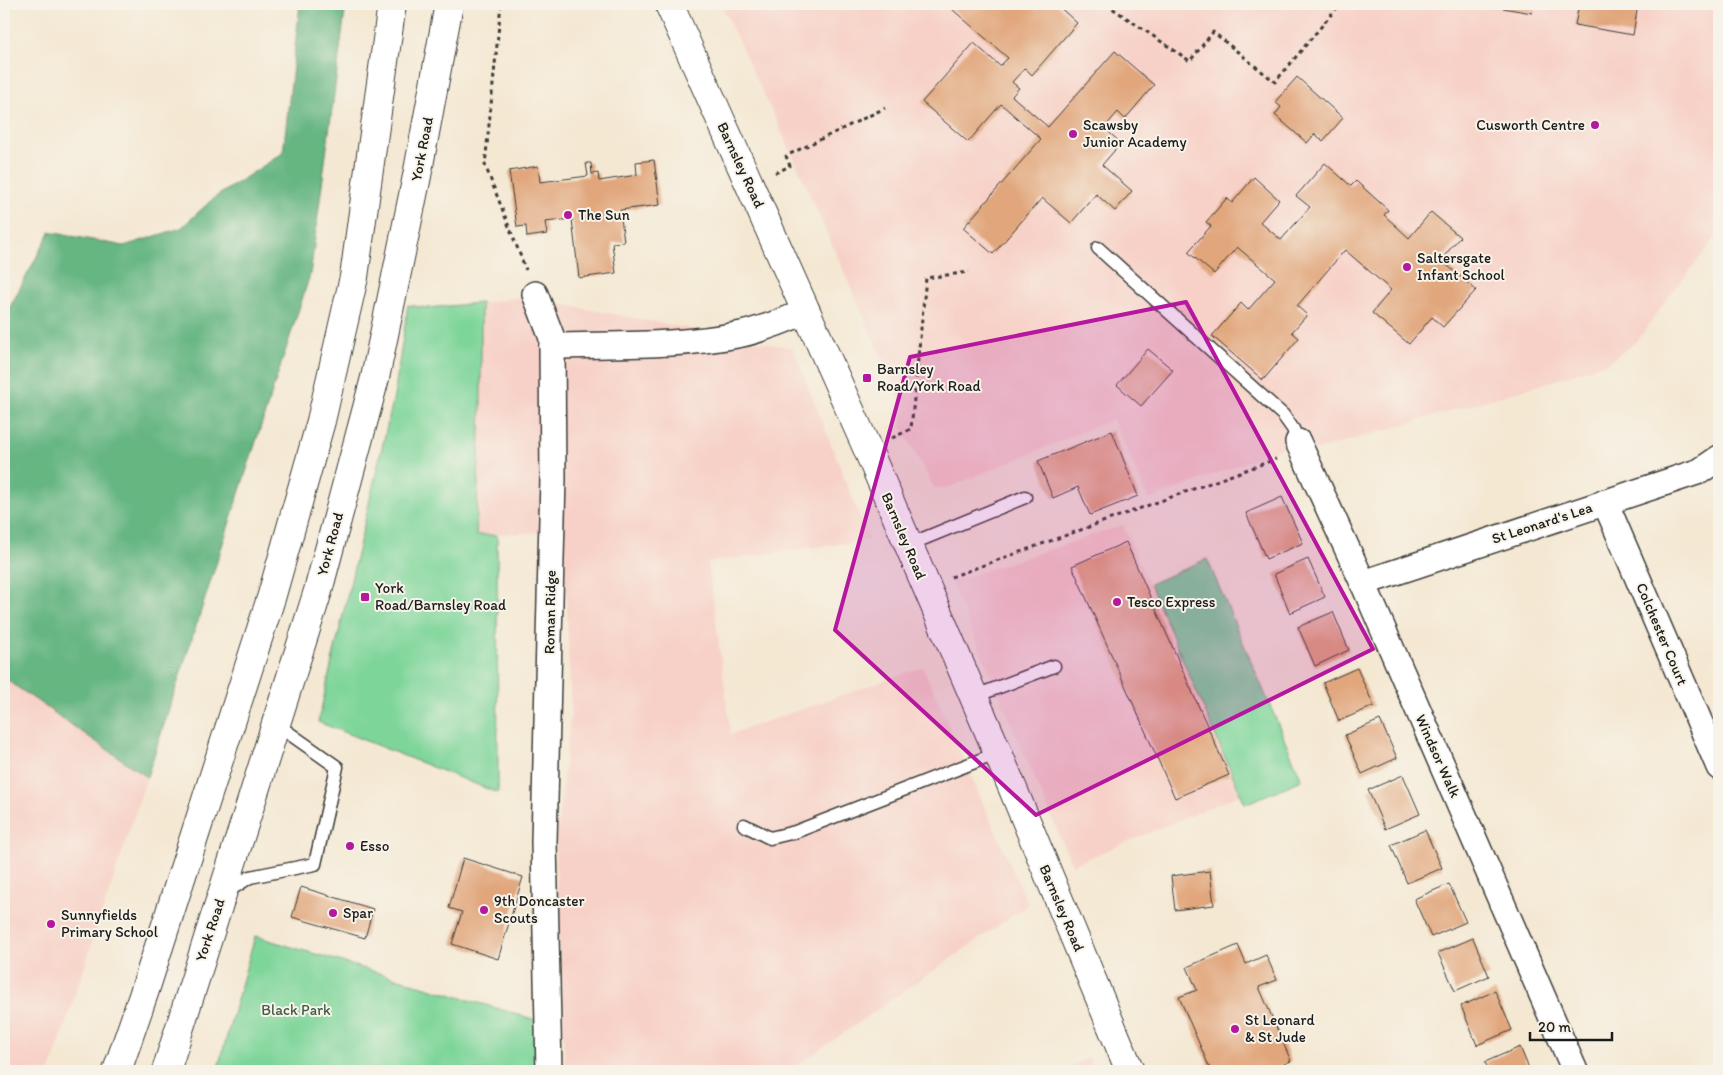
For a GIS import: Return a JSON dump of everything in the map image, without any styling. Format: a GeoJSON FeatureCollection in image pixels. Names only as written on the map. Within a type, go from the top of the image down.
{"type":"FeatureCollection","features":[{"type":"Feature","properties":{"kind":"highway"},"geometry":{"type":"LineString","coordinates":[[117,1071],[272,595],[321,421],[354,277],[392,4]]}},
{"type":"Feature","properties":{"kind":"highway","name":"York Road"},"geometry":{"type":"LineString","coordinates":[[166,1071],[318,591],[375,378],[417,176],[449,4]]}},
{"type":"Feature","properties":{"kind":"highway","name":"Barnsley Road"},"geometry":{"type":"LineString","coordinates":[[669,4],[867,448],[998,753],[1130,1071]]}},
{"type":"Feature","properties":{"kind":"street","name":"Roman Ridge"},"geometry":{"type":"LineString","coordinates":[[535,294],[552,338],[553,478],[544,842],[549,1071]]}},
{"type":"Feature","properties":{"kind":"street"},"geometry":{"type":"LineString","coordinates":[[552,346],[683,342],[714,339],[744,334],[807,311]]}},
{"type":"Feature","properties":{"kind":"street","name":"Windsor Walk"},"geometry":{"type":"LineString","coordinates":[[1300,446],[1363,583],[1575,1071]]}},
{"type":"Feature","properties":{"kind":"street","name":"St Leonard's Lea"},"geometry":{"type":"LineString","coordinates":[[1363,583],[1700,470],[1719,458]]}},
{"type":"Feature","properties":{"kind":"street","name":"Colchester Court"},"geometry":{"type":"LineString","coordinates":[[1605,502],[1719,767]]}},
{"type":"Feature","properties":{"kind":"lane"},"geometry":{"type":"LineString","coordinates":[[1098,248],[1283,415],[1300,446]]}},
{"type":"Feature","properties":{"kind":"lane"},"geometry":{"type":"LineString","coordinates":[[908,545],[1025,497]]}},
{"type":"Feature","properties":{"kind":"lane"},"geometry":{"type":"LineString","coordinates":[[974,697],[1054,666]]}},
{"type":"Feature","properties":{"kind":"lane"},"geometry":{"type":"LineString","coordinates":[[221,896],[250,877],[315,864],[336,766],[276,724]]}},
{"type":"Feature","properties":{"kind":"lane"},"geometry":{"type":"LineString","coordinates":[[744,826],[770,838],[795,832],[998,753]]}},
{"type":"Feature","properties":{"kind":"path"},"geometry":{"type":"LineString","coordinates":[[500,4],[485,164],[535,294]]}},
{"type":"Feature","properties":{"kind":"path"},"geometry":{"type":"LineString","coordinates":[[1106,4],[1190,61],[1213,32],[1275,82],[1340,4]]}},
{"type":"Feature","properties":{"kind":"path"},"geometry":{"type":"LineString","coordinates":[[750,184],[790,166],[786,156],[885,108]]}},
{"type":"Feature","properties":{"kind":"path"},"geometry":{"type":"LineString","coordinates":[[867,448],[911,430],[926,278],[969,272]]}},
{"type":"Feature","properties":{"kind":"path"},"geometry":{"type":"LineString","coordinates":[[925,586],[1300,446]]}},
{"type":"Feature","properties":{"kind":"highlighted area"},"geometry":{"type":"Polygon","coordinates":[[[1186,302],[1373,649],[1036,815],[835,630],[910,357],[1186,302]]]}},
{"type":"Feature","properties":{"kind":"shaded area"},"geometry":{"type":"Polygon","coordinates":[[[721,4],[1719,4],[1719,234],[1670,295],[1637,341],[1609,362],[1549,382],[1314,451],[1309,437],[1149,500],[1113,419],[947,488],[934,488],[901,426],[904,408],[792,154],[721,4]]]}},
{"type":"Feature","properties":{"kind":"shaded area"},"geometry":{"type":"Polygon","coordinates":[[[522,297],[793,348],[869,540],[708,562],[731,734],[923,667],[1028,905],[789,1071],[565,1071],[555,846],[571,715],[564,531],[476,535],[481,407],[481,303],[522,297]]]}},
{"type":"Feature","properties":{"kind":"shaded area"},"geometry":{"type":"Polygon","coordinates":[[[1123,525],[1241,794],[1072,865],[951,582],[1123,525]]]}},
{"type":"Feature","properties":{"kind":"shaded area","name":"Sunnyfields Primary School"},"geometry":{"type":"Polygon","coordinates":[[[4,678],[147,777],[50,1071],[4,1071],[4,678]]]}},
{"type":"Feature","properties":{"kind":"shaded area"},"geometry":{"type":"Polygon","coordinates":[[[1089,1057],[1095,1071],[1065,1071],[1089,1057]]]}},
{"type":"Feature","properties":{"kind":"shaded area"},"geometry":{"type":"Polygon","coordinates":[[[1719,1062],[1719,1071],[1698,1071],[1719,1062]]]}},
{"type":"Feature","properties":{"kind":"green space"},"geometry":{"type":"Polygon","coordinates":[[[300,4],[346,4],[310,275],[147,777],[4,678],[4,318],[50,232],[124,246],[181,228],[214,198],[283,153],[300,4]]]}},
{"type":"Feature","properties":{"kind":"green space"},"geometry":{"type":"Polygon","coordinates":[[[481,303],[481,407],[476,535],[497,535],[498,793],[318,722],[394,396],[408,305],[427,308],[481,303]]]}},
{"type":"Feature","properties":{"kind":"green space"},"geometry":{"type":"Polygon","coordinates":[[[1207,559],[1302,780],[1245,804],[1150,584],[1207,559]]]}},
{"type":"Feature","properties":{"kind":"green space","name":"Black Park"},"geometry":{"type":"Polygon","coordinates":[[[255,936],[536,1020],[538,1071],[217,1071],[255,936]]]}},
{"type":"Feature","properties":{"kind":"building","name":"Scawsby Junior Academy"},"geometry":{"type":"Polygon","coordinates":[[[957,4],[1056,4],[1077,23],[1032,75],[1025,68],[1012,82],[1019,88],[1012,96],[1048,127],[1115,51],[1154,85],[1125,119],[1118,112],[1104,128],[1121,143],[1102,165],[1132,191],[1115,211],[1096,194],[1071,223],[1042,198],[993,254],[963,228],[1041,139],[1001,104],[968,142],[922,102],[974,43],[1000,66],[1008,58],[952,9],[957,4]]]}},
{"type":"Feature","properties":{"kind":"building"},"geometry":{"type":"Polygon","coordinates":[[[1503,4],[1533,4],[1532,13],[1503,8],[1503,4]]]}},
{"type":"Feature","properties":{"kind":"building"},"geometry":{"type":"Polygon","coordinates":[[[1579,4],[1638,4],[1633,35],[1575,25],[1579,4]]]}},
{"type":"Feature","properties":{"kind":"building"},"geometry":{"type":"Polygon","coordinates":[[[1297,77],[1343,118],[1323,141],[1315,134],[1307,143],[1275,115],[1281,107],[1275,102],[1297,77]]]}},
{"type":"Feature","properties":{"kind":"building","name":"The Sun"},"geometry":{"type":"Polygon","coordinates":[[[654,160],[660,205],[620,210],[624,242],[612,243],[616,273],[579,278],[572,219],[545,222],[547,234],[527,237],[526,226],[517,227],[509,171],[538,166],[540,182],[588,176],[586,163],[591,163],[592,174],[598,173],[599,181],[637,175],[636,162],[654,160]]]}},
{"type":"Feature","properties":{"kind":"building","name":"Saltersgate Infant School"},"geometry":{"type":"Polygon","coordinates":[[[1325,163],[1351,186],[1356,181],[1388,210],[1384,215],[1409,238],[1431,212],[1460,237],[1441,260],[1476,290],[1443,327],[1432,317],[1409,344],[1372,313],[1391,290],[1345,250],[1297,306],[1307,315],[1292,332],[1299,338],[1263,380],[1212,336],[1241,303],[1248,310],[1275,279],[1237,247],[1214,274],[1188,252],[1211,226],[1206,222],[1227,198],[1232,203],[1254,177],[1279,200],[1260,222],[1281,240],[1310,207],[1296,196],[1325,163]]]}},
{"type":"Feature","properties":{"kind":"building"},"geometry":{"type":"Polygon","coordinates":[[[1148,349],[1173,370],[1141,406],[1117,385],[1148,349]]]}},
{"type":"Feature","properties":{"kind":"building"},"geometry":{"type":"Polygon","coordinates":[[[1112,431],[1138,496],[1090,515],[1078,487],[1053,498],[1038,461],[1112,431]]]}},
{"type":"Feature","properties":{"kind":"building"},"geometry":{"type":"Polygon","coordinates":[[[1282,497],[1303,543],[1266,559],[1246,513],[1282,497]]]}},
{"type":"Feature","properties":{"kind":"building"},"geometry":{"type":"Polygon","coordinates":[[[1126,542],[1229,775],[1175,798],[1072,566],[1126,542]]]}},
{"type":"Feature","properties":{"kind":"building"},"geometry":{"type":"Polygon","coordinates":[[[1308,559],[1325,597],[1290,613],[1274,574],[1308,559]]]}},
{"type":"Feature","properties":{"kind":"building"},"geometry":{"type":"Polygon","coordinates":[[[1333,612],[1349,650],[1315,666],[1298,627],[1333,612]]]}},
{"type":"Feature","properties":{"kind":"building"},"geometry":{"type":"Polygon","coordinates":[[[1357,668],[1374,706],[1339,721],[1323,683],[1357,668]]]}},
{"type":"Feature","properties":{"kind":"building"},"geometry":{"type":"Polygon","coordinates":[[[1380,720],[1397,758],[1362,774],[1345,735],[1380,720]]]}},
{"type":"Feature","properties":{"kind":"building"},"geometry":{"type":"Polygon","coordinates":[[[1403,775],[1420,814],[1385,829],[1368,790],[1403,775]]]}},
{"type":"Feature","properties":{"kind":"building"},"geometry":{"type":"Polygon","coordinates":[[[1425,830],[1442,868],[1407,883],[1391,845],[1425,830]]]}},
{"type":"Feature","properties":{"kind":"building","name":"9th Doncaster Scouts"},"geometry":{"type":"Polygon","coordinates":[[[463,858],[523,877],[498,959],[452,944],[462,912],[449,908],[463,858]]]}},
{"type":"Feature","properties":{"kind":"building"},"geometry":{"type":"Polygon","coordinates":[[[1210,871],[1214,905],[1175,910],[1171,876],[1210,871]]]}},
{"type":"Feature","properties":{"kind":"building"},"geometry":{"type":"Polygon","coordinates":[[[1449,884],[1466,922],[1431,937],[1414,899],[1449,884]]]}},
{"type":"Feature","properties":{"kind":"building","name":"Spar"},"geometry":{"type":"Polygon","coordinates":[[[301,887],[373,909],[365,938],[292,917],[301,887]]]}},
{"type":"Feature","properties":{"kind":"building"},"geometry":{"type":"Polygon","coordinates":[[[1473,938],[1489,976],[1455,991],[1438,953],[1473,938]]]}},
{"type":"Feature","properties":{"kind":"building","name":"St Leonard & St Jude"},"geometry":{"type":"Polygon","coordinates":[[[1238,945],[1246,964],[1266,955],[1277,980],[1259,987],[1291,1061],[1268,1071],[1211,1071],[1179,997],[1197,990],[1187,967],[1238,945]]]}},
{"type":"Feature","properties":{"kind":"building"},"geometry":{"type":"Polygon","coordinates":[[[1495,991],[1512,1030],[1477,1045],[1461,1006],[1495,991]]]}},
{"type":"Feature","properties":{"kind":"building"},"geometry":{"type":"Polygon","coordinates":[[[1520,1047],[1530,1071],[1489,1071],[1485,1062],[1520,1047]]]}},
{"type":"Feature","properties":{"kind":"place","name":"Cusworth Centre"},"geometry":{"type":"Point","coordinates":[1595,125]}},
{"type":"Feature","properties":{"kind":"place","name":"Scawsby Junior Academy"},"geometry":{"type":"Point","coordinates":[1073,134]}},
{"type":"Feature","properties":{"kind":"place","name":"The Sun"},"geometry":{"type":"Point","coordinates":[568,215]}},
{"type":"Feature","properties":{"kind":"place","name":"Saltersgate Infant School"},"geometry":{"type":"Point","coordinates":[1407,267]}},
{"type":"Feature","properties":{"kind":"place","name":"Barnsley Road/York Road"},"geometry":{"type":"Point","coordinates":[867,378]}},
{"type":"Feature","properties":{"kind":"place","name":"York Road/Barnsley Road"},"geometry":{"type":"Point","coordinates":[365,597]}},
{"type":"Feature","properties":{"kind":"place","name":"Tesco Express"},"geometry":{"type":"Point","coordinates":[1117,602]}},
{"type":"Feature","properties":{"kind":"place","name":"Esso"},"geometry":{"type":"Point","coordinates":[350,846]}},
{"type":"Feature","properties":{"kind":"place","name":"9th Doncaster Scouts"},"geometry":{"type":"Point","coordinates":[484,910]}},
{"type":"Feature","properties":{"kind":"place","name":"Spar"},"geometry":{"type":"Point","coordinates":[333,913]}},
{"type":"Feature","properties":{"kind":"place","name":"Sunnyfields Primary School"},"geometry":{"type":"Point","coordinates":[51,924]}},
{"type":"Feature","properties":{"kind":"place","name":"St Leonard & St Jude"},"geometry":{"type":"Point","coordinates":[1235,1029]}}]}
